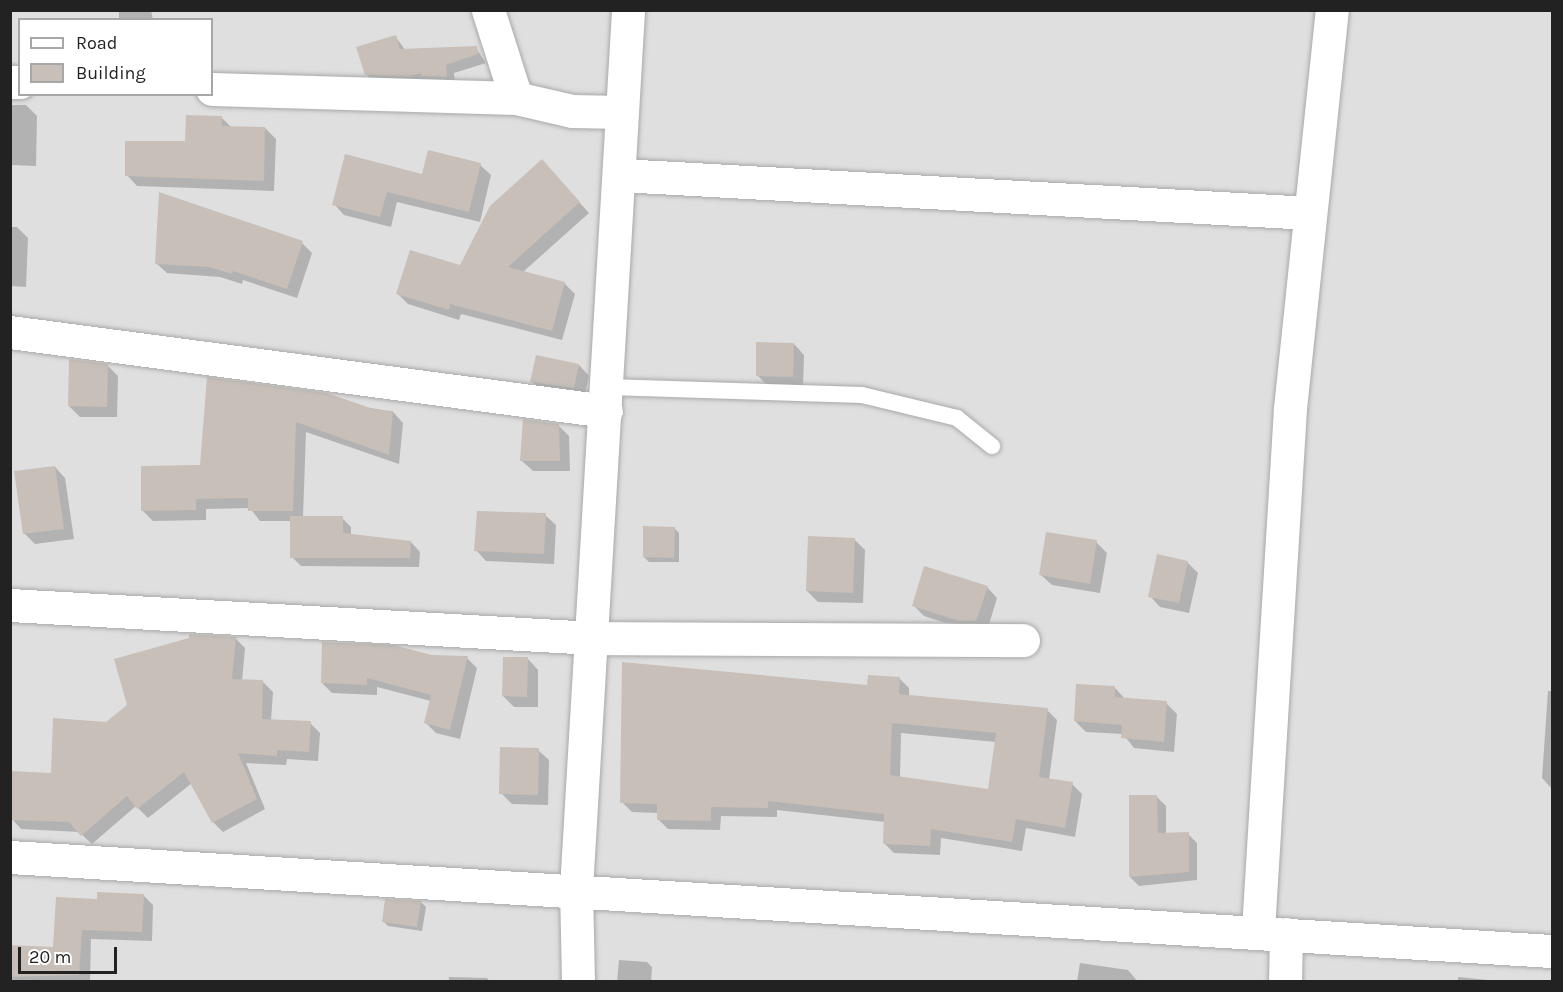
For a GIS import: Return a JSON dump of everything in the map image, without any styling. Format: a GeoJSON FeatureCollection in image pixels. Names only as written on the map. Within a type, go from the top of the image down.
{"type":"FeatureCollection","features":[{"type":"Feature","properties":{"kind":"street"},"geometry":{"type":"LineString","coordinates":[[488,10],[516,98]]}},
{"type":"Feature","properties":{"kind":"street"},"geometry":{"type":"LineString","coordinates":[[578,981],[576,889],[593,638],[628,10]]}},
{"type":"Feature","properties":{"kind":"street"},"geometry":{"type":"LineString","coordinates":[[1285,981],[1272,932],[1290,408],[1332,10]]}},
{"type":"Feature","properties":{"kind":"street"},"geometry":{"type":"LineString","coordinates":[[213,89],[516,98],[572,111],[622,112]]}},
{"type":"Feature","properties":{"kind":"street"},"geometry":{"type":"LineString","coordinates":[[620,175],[1310,213]]}},
{"type":"Feature","properties":{"kind":"street"},"geometry":{"type":"LineString","coordinates":[[10,332],[607,399]]}},
{"type":"Feature","properties":{"kind":"street"},"geometry":{"type":"LineString","coordinates":[[10,605],[593,638],[1023,640]]}},
{"type":"Feature","properties":{"kind":"street"},"geometry":{"type":"LineString","coordinates":[[10,857],[576,889],[1552,951]]}},
{"type":"Feature","properties":{"kind":"lane"},"geometry":{"type":"LineString","coordinates":[[607,399],[862,395],[957,418],[992,446]]}},
{"type":"Feature","properties":{"kind":"shaded area"},"geometry":{"type":"Polygon","coordinates":[[[11,11],[1552,11],[1552,981],[11,981],[11,11]]]}},
{"type":"Feature","properties":{"kind":"building"},"geometry":{"type":"Polygon","coordinates":[[[396,35],[400,49],[477,46],[478,54],[446,65],[447,77],[421,76],[421,73],[410,76],[365,75],[356,47],[396,35]]]}},
{"type":"Feature","properties":{"kind":"building"},"geometry":{"type":"Polygon","coordinates":[[[186,115],[222,116],[222,126],[265,127],[264,181],[125,176],[125,141],[185,141],[186,115]]]}},
{"type":"Feature","properties":{"kind":"building"},"geometry":{"type":"Polygon","coordinates":[[[428,150],[481,163],[469,212],[387,192],[380,217],[332,205],[345,154],[422,174],[428,150]]]}},
{"type":"Feature","properties":{"kind":"building"},"geometry":{"type":"Polygon","coordinates":[[[542,159],[580,202],[508,267],[565,282],[552,331],[450,304],[449,310],[396,294],[410,250],[460,265],[490,206],[542,159]]]}},
{"type":"Feature","properties":{"kind":"building"},"geometry":{"type":"Polygon","coordinates":[[[159,192],[303,241],[287,289],[233,271],[232,274],[209,267],[155,264],[159,192]]]}},
{"type":"Feature","properties":{"kind":"building"},"geometry":{"type":"Polygon","coordinates":[[[756,342],[794,343],[793,377],[756,376],[756,342]]]}},
{"type":"Feature","properties":{"kind":"building"},"geometry":{"type":"Polygon","coordinates":[[[536,355],[579,364],[574,388],[530,382],[536,355]]]}},
{"type":"Feature","properties":{"kind":"building"},"geometry":{"type":"Polygon","coordinates":[[[69,359],[108,364],[107,407],[68,406],[69,359]]]}},
{"type":"Feature","properties":{"kind":"building"},"geometry":{"type":"Polygon","coordinates":[[[207,377],[327,393],[373,409],[393,411],[389,455],[296,422],[293,511],[248,511],[248,498],[196,499],[196,510],[141,511],[141,466],[200,465],[207,377]]]}},
{"type":"Feature","properties":{"kind":"building"},"geometry":{"type":"Polygon","coordinates":[[[523,419],[559,424],[560,461],[520,461],[523,419]]]}},
{"type":"Feature","properties":{"kind":"building"},"geometry":{"type":"Polygon","coordinates":[[[55,466],[64,529],[23,534],[14,471],[55,466]]]}},
{"type":"Feature","properties":{"kind":"building"},"geometry":{"type":"Polygon","coordinates":[[[477,511],[546,513],[544,554],[474,551],[477,511]]]}},
{"type":"Feature","properties":{"kind":"building"},"geometry":{"type":"Polygon","coordinates":[[[290,516],[343,516],[343,533],[411,541],[410,558],[290,558],[290,516]]]}},
{"type":"Feature","properties":{"kind":"building"},"geometry":{"type":"Polygon","coordinates":[[[643,526],[675,527],[674,558],[643,557],[643,526]]]}},
{"type":"Feature","properties":{"kind":"building"},"geometry":{"type":"Polygon","coordinates":[[[1046,532],[1097,540],[1090,584],[1039,575],[1046,532]]]}},
{"type":"Feature","properties":{"kind":"building"},"geometry":{"type":"Polygon","coordinates":[[[808,536],[855,538],[853,593],[806,591],[808,536]]]}},
{"type":"Feature","properties":{"kind":"building"},"geometry":{"type":"Polygon","coordinates":[[[1157,554],[1188,561],[1179,603],[1148,597],[1157,554]]]}},
{"type":"Feature","properties":{"kind":"building"},"geometry":{"type":"Polygon","coordinates":[[[924,566],[988,586],[976,621],[959,621],[912,606],[924,566]]]}},
{"type":"Feature","properties":{"kind":"building"},"geometry":{"type":"Polygon","coordinates":[[[189,634],[236,637],[232,679],[263,680],[262,719],[311,721],[309,752],[277,750],[277,756],[238,753],[257,799],[212,823],[184,772],[137,809],[127,796],[81,836],[69,822],[10,820],[10,771],[51,773],[53,718],[106,722],[127,705],[114,659],[189,638],[189,634]]]}},
{"type":"Feature","properties":{"kind":"building"},"geometry":{"type":"Polygon","coordinates":[[[322,642],[393,645],[432,655],[468,656],[450,730],[424,723],[431,695],[367,678],[367,685],[321,683],[322,642]]]}},
{"type":"Feature","properties":{"kind":"building"},"geometry":{"type":"Polygon","coordinates":[[[503,657],[528,657],[527,697],[502,696],[503,657]]]}},
{"type":"Feature","properties":{"kind":"building"},"geometry":{"type":"Polygon","coordinates":[[[622,662],[867,685],[868,675],[900,677],[899,694],[1048,708],[1039,777],[1073,782],[1065,828],[1016,819],[1012,842],[931,829],[930,846],[883,844],[884,814],[768,801],[768,808],[711,807],[711,821],[657,820],[657,804],[620,803],[622,662]],[[892,723],[890,775],[988,789],[996,733],[892,723]]]}},
{"type":"Feature","properties":{"kind":"building"},"geometry":{"type":"Polygon","coordinates":[[[1076,684],[1115,686],[1115,697],[1167,701],[1164,742],[1121,738],[1122,725],[1074,721],[1076,684]]]}},
{"type":"Feature","properties":{"kind":"building"},"geometry":{"type":"Polygon","coordinates":[[[500,747],[539,748],[538,795],[499,794],[500,747]]]}},
{"type":"Feature","properties":{"kind":"building"},"geometry":{"type":"Polygon","coordinates":[[[1129,795],[1157,795],[1158,833],[1189,832],[1189,872],[1129,877],[1129,795]]]}},
{"type":"Feature","properties":{"kind":"building"},"geometry":{"type":"Polygon","coordinates":[[[97,892],[144,894],[142,932],[82,930],[79,975],[10,977],[10,945],[53,947],[56,897],[97,899],[97,892]]]}},
{"type":"Feature","properties":{"kind":"building"},"geometry":{"type":"Polygon","coordinates":[[[385,899],[421,901],[417,927],[382,922],[385,899]]]}}]}
